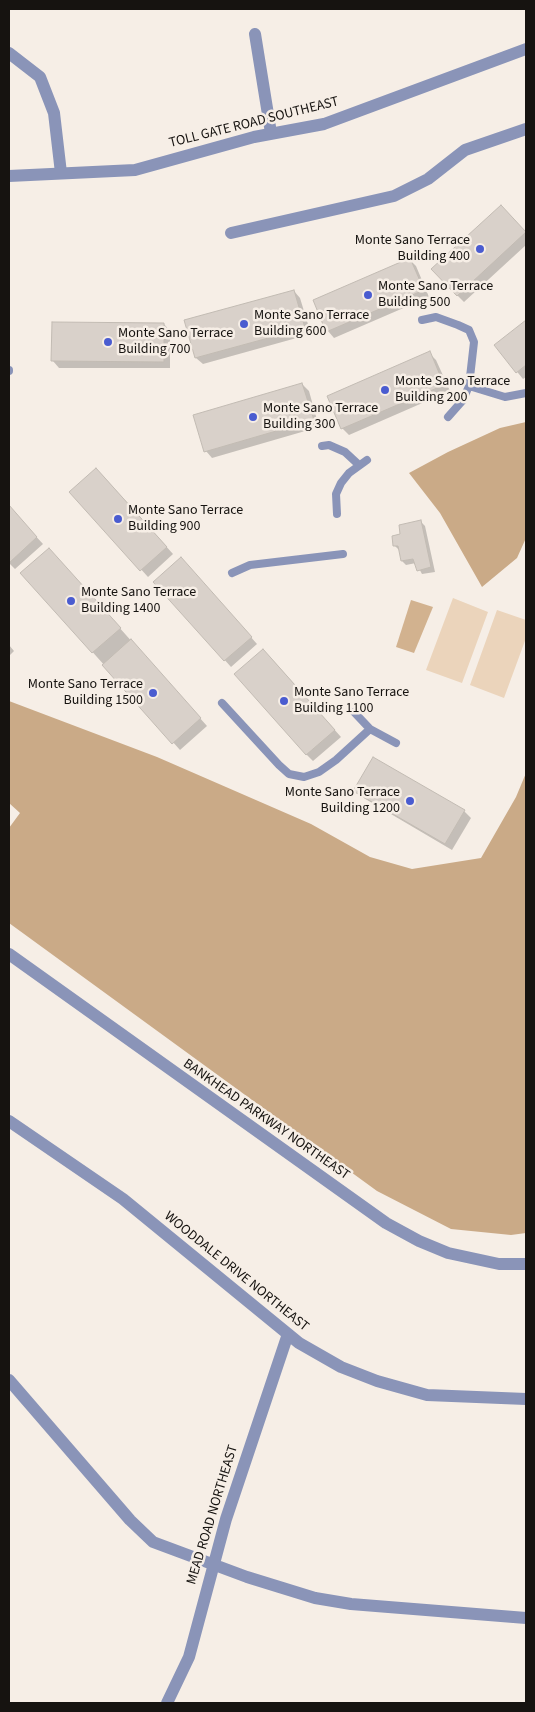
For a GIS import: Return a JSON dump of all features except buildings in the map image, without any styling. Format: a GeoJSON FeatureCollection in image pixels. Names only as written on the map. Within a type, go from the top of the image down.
{"type":"FeatureCollection","features":[{"type":"Feature","properties":{"kind":"street"},"geometry":{"type":"LineString","coordinates":[[255,34],[271,133]]}},
{"type":"Feature","properties":{"kind":"street","name":"TOLL GATE ROAD SOUTHEAST"},"geometry":{"type":"LineString","coordinates":[[9,176],[135,170],[271,133],[324,124],[526,49]]}},
{"type":"Feature","properties":{"kind":"street"},"geometry":{"type":"LineString","coordinates":[[9,53],[40,77],[54,114],[61,173]]}},
{"type":"Feature","properties":{"kind":"street"},"geometry":{"type":"LineString","coordinates":[[231,233],[394,196],[428,179],[466,150],[526,128]]}},
{"type":"Feature","properties":{"kind":"street","name":"BANKHEAD PARKWAY NORTHEAST"},"geometry":{"type":"LineString","coordinates":[[9,954],[386,1223],[419,1242],[448,1253],[499,1264],[526,1264]]}},
{"type":"Feature","properties":{"kind":"street","name":"WOODDALE DRIVE NORTHEAST"},"geometry":{"type":"LineString","coordinates":[[9,1121],[123,1199],[288,1334],[341,1367],[377,1381],[418,1393],[526,1399]]}},
{"type":"Feature","properties":{"kind":"street","name":"MEAD ROAD NORTHEAST"},"geometry":{"type":"LineString","coordinates":[[167,1703],[189,1657],[213,1564],[251,1440],[288,1334]]}},
{"type":"Feature","properties":{"kind":"street"},"geometry":{"type":"LineString","coordinates":[[9,1380],[130,1520],[154,1542],[315,1598],[351,1604],[526,1618]]}},
{"type":"Feature","properties":{"kind":"lane"},"geometry":{"type":"LineString","coordinates":[[422,320],[436,317],[469,330],[474,342],[469,386],[463,400],[448,417]]}},
{"type":"Feature","properties":{"kind":"lane"},"geometry":{"type":"LineString","coordinates":[[469,386],[504,397],[526,393]]}},
{"type":"Feature","properties":{"kind":"lane"},"geometry":{"type":"LineString","coordinates":[[322,446],[329,445],[345,452],[359,464]]}},
{"type":"Feature","properties":{"kind":"lane"},"geometry":{"type":"LineString","coordinates":[[337,514],[336,494],[341,483],[348,473],[367,460]]}},
{"type":"Feature","properties":{"kind":"lane"},"geometry":{"type":"LineString","coordinates":[[232,573],[250,565],[343,554]]}},
{"type":"Feature","properties":{"kind":"lane"},"geometry":{"type":"LineString","coordinates":[[222,703],[279,765],[289,774],[304,778],[319,772],[336,760],[370,728]]}},
{"type":"Feature","properties":{"kind":"lane"},"geometry":{"type":"LineString","coordinates":[[354,712],[370,728],[396,742]]}},
{"type":"Feature","properties":{"kind":"shaded area"},"geometry":{"type":"Polygon","coordinates":[[[526,422],[526,538],[517,558],[482,587],[440,513],[409,473],[448,452],[500,428],[526,422]]]}},
{"type":"Feature","properties":{"kind":"shaded area"},"geometry":{"type":"Polygon","coordinates":[[[453,598],[488,612],[462,683],[426,670],[453,598]]]}},
{"type":"Feature","properties":{"kind":"shaded area"},"geometry":{"type":"Polygon","coordinates":[[[411,600],[433,607],[414,653],[396,647],[411,600]]]}},
{"type":"Feature","properties":{"kind":"shaded area"},"geometry":{"type":"Polygon","coordinates":[[[497,610],[526,620],[526,638],[504,698],[470,685],[497,610]]]}},
{"type":"Feature","properties":{"kind":"shaded area"},"geometry":{"type":"Polygon","coordinates":[[[9,701],[157,757],[311,824],[370,857],[412,869],[481,858],[516,797],[526,773],[526,1233],[511,1235],[451,1229],[377,1191],[9,923],[9,828],[20,813],[9,803],[9,701]]]}},
{"type":"Feature","properties":{"kind":"place","name":"Monte Sano Terrace Building 400"},"geometry":{"type":"Point","coordinates":[480,249]}},
{"type":"Feature","properties":{"kind":"place","name":"Monte Sano Terrace Building 500"},"geometry":{"type":"Point","coordinates":[368,295]}},
{"type":"Feature","properties":{"kind":"place","name":"Monte Sano Terrace Building 600"},"geometry":{"type":"Point","coordinates":[244,324]}},
{"type":"Feature","properties":{"kind":"place","name":"Monte Sano Terrace Building 700"},"geometry":{"type":"Point","coordinates":[108,342]}},
{"type":"Feature","properties":{"kind":"place","name":"Monte Sano Terrace Building 200"},"geometry":{"type":"Point","coordinates":[385,390]}},
{"type":"Feature","properties":{"kind":"place","name":"Monte Sano Terrace Building 300"},"geometry":{"type":"Point","coordinates":[253,417]}},
{"type":"Feature","properties":{"kind":"place","name":"Monte Sano Terrace Building 900"},"geometry":{"type":"Point","coordinates":[118,519]}},
{"type":"Feature","properties":{"kind":"place","name":"Monte Sano Terrace Building 1400"},"geometry":{"type":"Point","coordinates":[71,601]}},
{"type":"Feature","properties":{"kind":"place","name":"Monte Sano Terrace Building 1500"},"geometry":{"type":"Point","coordinates":[153,693]}},
{"type":"Feature","properties":{"kind":"place","name":"Monte Sano Terrace Building 1100"},"geometry":{"type":"Point","coordinates":[284,701]}},
{"type":"Feature","properties":{"kind":"place","name":"Monte Sano Terrace Building 1200"},"geometry":{"type":"Point","coordinates":[410,801]}}]}
